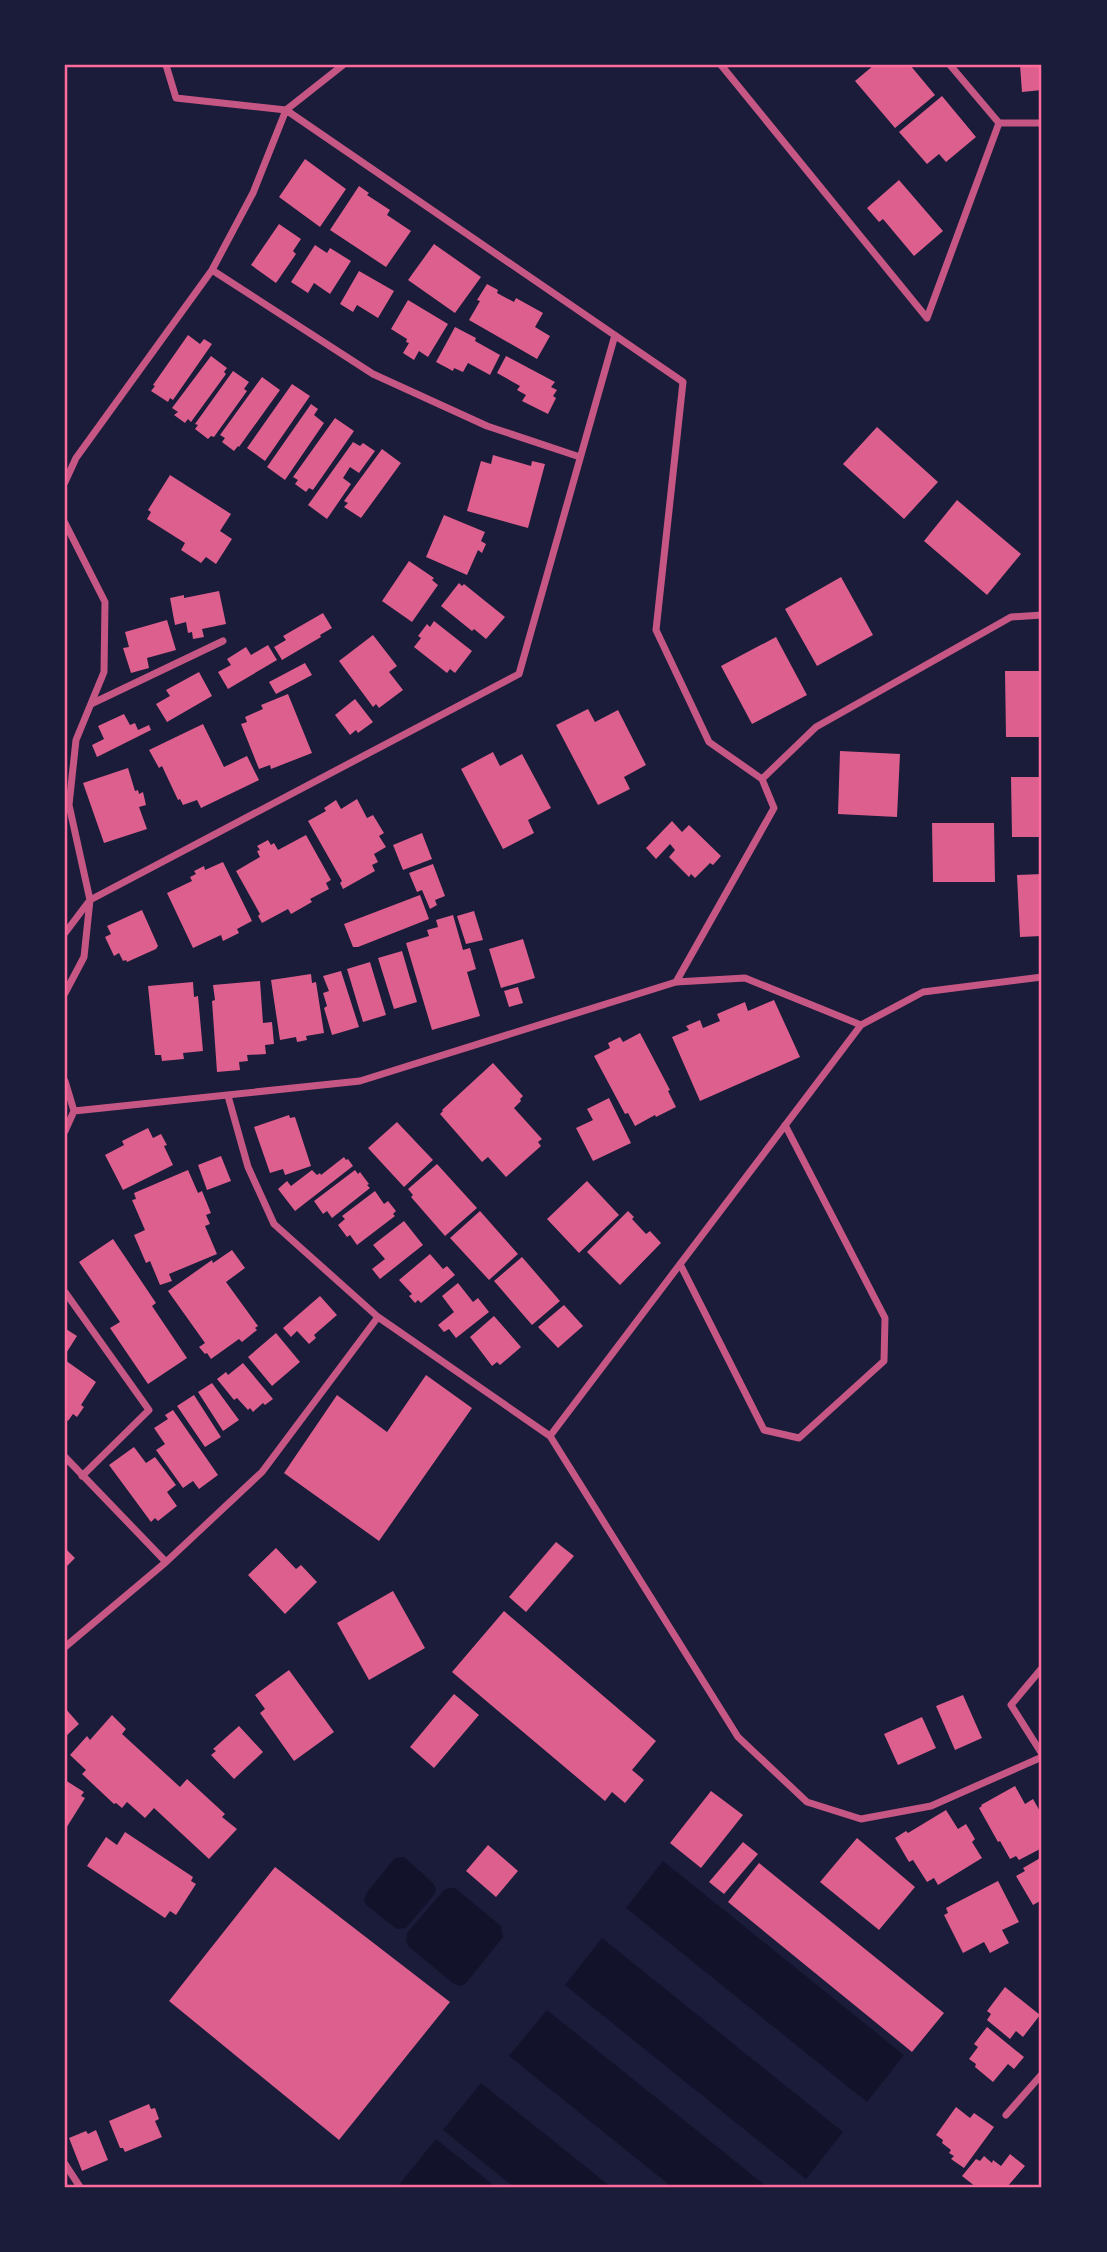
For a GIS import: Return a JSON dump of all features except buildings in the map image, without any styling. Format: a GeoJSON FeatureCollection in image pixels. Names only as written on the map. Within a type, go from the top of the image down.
{"type":"FeatureCollection","features":[{"type":"Feature","properties":{"kind":"street"},"geometry":{"type":"LineString","coordinates":[[166,65],[176,98],[286,110],[683,382],[656,630],[709,742],[762,779],[774,808],[676,982]]}},
{"type":"Feature","properties":{"kind":"street"},"geometry":{"type":"LineString","coordinates":[[65,482],[76,458],[212,270],[253,193],[286,110],[343,65]]}},
{"type":"Feature","properties":{"kind":"street"},"geometry":{"type":"LineString","coordinates":[[721,65],[927,318],[999,123]]}},
{"type":"Feature","properties":{"kind":"street"},"geometry":{"type":"LineString","coordinates":[[950,65],[999,123],[1042,123]]}},
{"type":"Feature","properties":{"kind":"street"},"geometry":{"type":"LineString","coordinates":[[212,270],[373,374],[487,426],[580,457]]}},
{"type":"Feature","properties":{"kind":"street"},"geometry":{"type":"LineString","coordinates":[[65,933],[90,900],[519,674],[615,335]]}},
{"type":"Feature","properties":{"kind":"street"},"geometry":{"type":"LineString","coordinates":[[65,523],[105,602],[104,672],[76,740],[69,805],[90,900],[85,957],[65,993]]}},
{"type":"Feature","properties":{"kind":"street"},"geometry":{"type":"LineString","coordinates":[[762,779],[816,727],[1011,617],[1042,615]]}},
{"type":"Feature","properties":{"kind":"street"},"geometry":{"type":"LineString","coordinates":[[90,704],[223,642]]}},
{"type":"Feature","properties":{"kind":"street"},"geometry":{"type":"LineString","coordinates":[[550,1436],[861,1025],[923,992],[1042,977]]}},
{"type":"Feature","properties":{"kind":"street"},"geometry":{"type":"LineString","coordinates":[[74,1111],[360,1082],[676,982],[745,978],[861,1025]]}},
{"type":"Feature","properties":{"kind":"street"},"geometry":{"type":"LineString","coordinates":[[65,1081],[74,1111],[65,1131]]}},
{"type":"Feature","properties":{"kind":"street"},"geometry":{"type":"LineString","coordinates":[[229,1096],[248,1167],[274,1224],[378,1317],[550,1436],[737,1737],[807,1802],[861,1819],[930,1806],[1042,1755],[1011,1705],[1042,1668]]}},
{"type":"Feature","properties":{"kind":"street"},"geometry":{"type":"LineString","coordinates":[[680,1264],[764,1430],[799,1438],[884,1361],[885,1318],[785,1125]]}},
{"type":"Feature","properties":{"kind":"street"},"geometry":{"type":"LineString","coordinates":[[65,1292],[149,1410],[82,1475]]}},
{"type":"Feature","properties":{"kind":"street"},"geometry":{"type":"LineString","coordinates":[[65,1647],[166,1562],[262,1472],[378,1317]]}},
{"type":"Feature","properties":{"kind":"street"},"geometry":{"type":"LineString","coordinates":[[65,1457],[166,1562]]}},
{"type":"Feature","properties":{"kind":"street"},"geometry":{"type":"LineString","coordinates":[[1006,2115],[1042,2074]]}},
{"type":"Feature","properties":{"kind":"street"},"geometry":{"type":"LineString","coordinates":[[65,2164],[80,2187]]}},
{"type":"Feature","properties":{"kind":"shaded area"},"geometry":{"type":"Polygon","coordinates":[[[404,1857],[433,1883],[436,1889],[406,1928],[397,1929],[366,1905],[364,1900],[394,1859],[404,1857]]]}},
{"type":"Feature","properties":{"kind":"shaded area"},"geometry":{"type":"Polygon","coordinates":[[[663,1861],[904,2055],[867,2102],[626,1908],[663,1861]]]}},
{"type":"Feature","properties":{"kind":"shaded area"},"geometry":{"type":"Polygon","coordinates":[[[455,1888],[501,1926],[503,1937],[466,1983],[460,1986],[409,1947],[406,1941],[407,1933],[444,1890],[455,1888]]]}},
{"type":"Feature","properties":{"kind":"shaded area"},"geometry":{"type":"Polygon","coordinates":[[[602,1938],[843,2132],[806,2179],[565,1985],[602,1938]]]}},
{"type":"Feature","properties":{"kind":"shaded area"},"geometry":{"type":"Polygon","coordinates":[[[547,2010],[767,2187],[672,2187],[509,2056],[547,2010]]]}},
{"type":"Feature","properties":{"kind":"shaded area"},"geometry":{"type":"Polygon","coordinates":[[[481,2083],[611,2187],[514,2187],[443,2130],[481,2083]]]}},
{"type":"Feature","properties":{"kind":"shaded area"},"geometry":{"type":"Polygon","coordinates":[[[436,2139],[496,2187],[398,2186],[436,2139]]]}}]}
